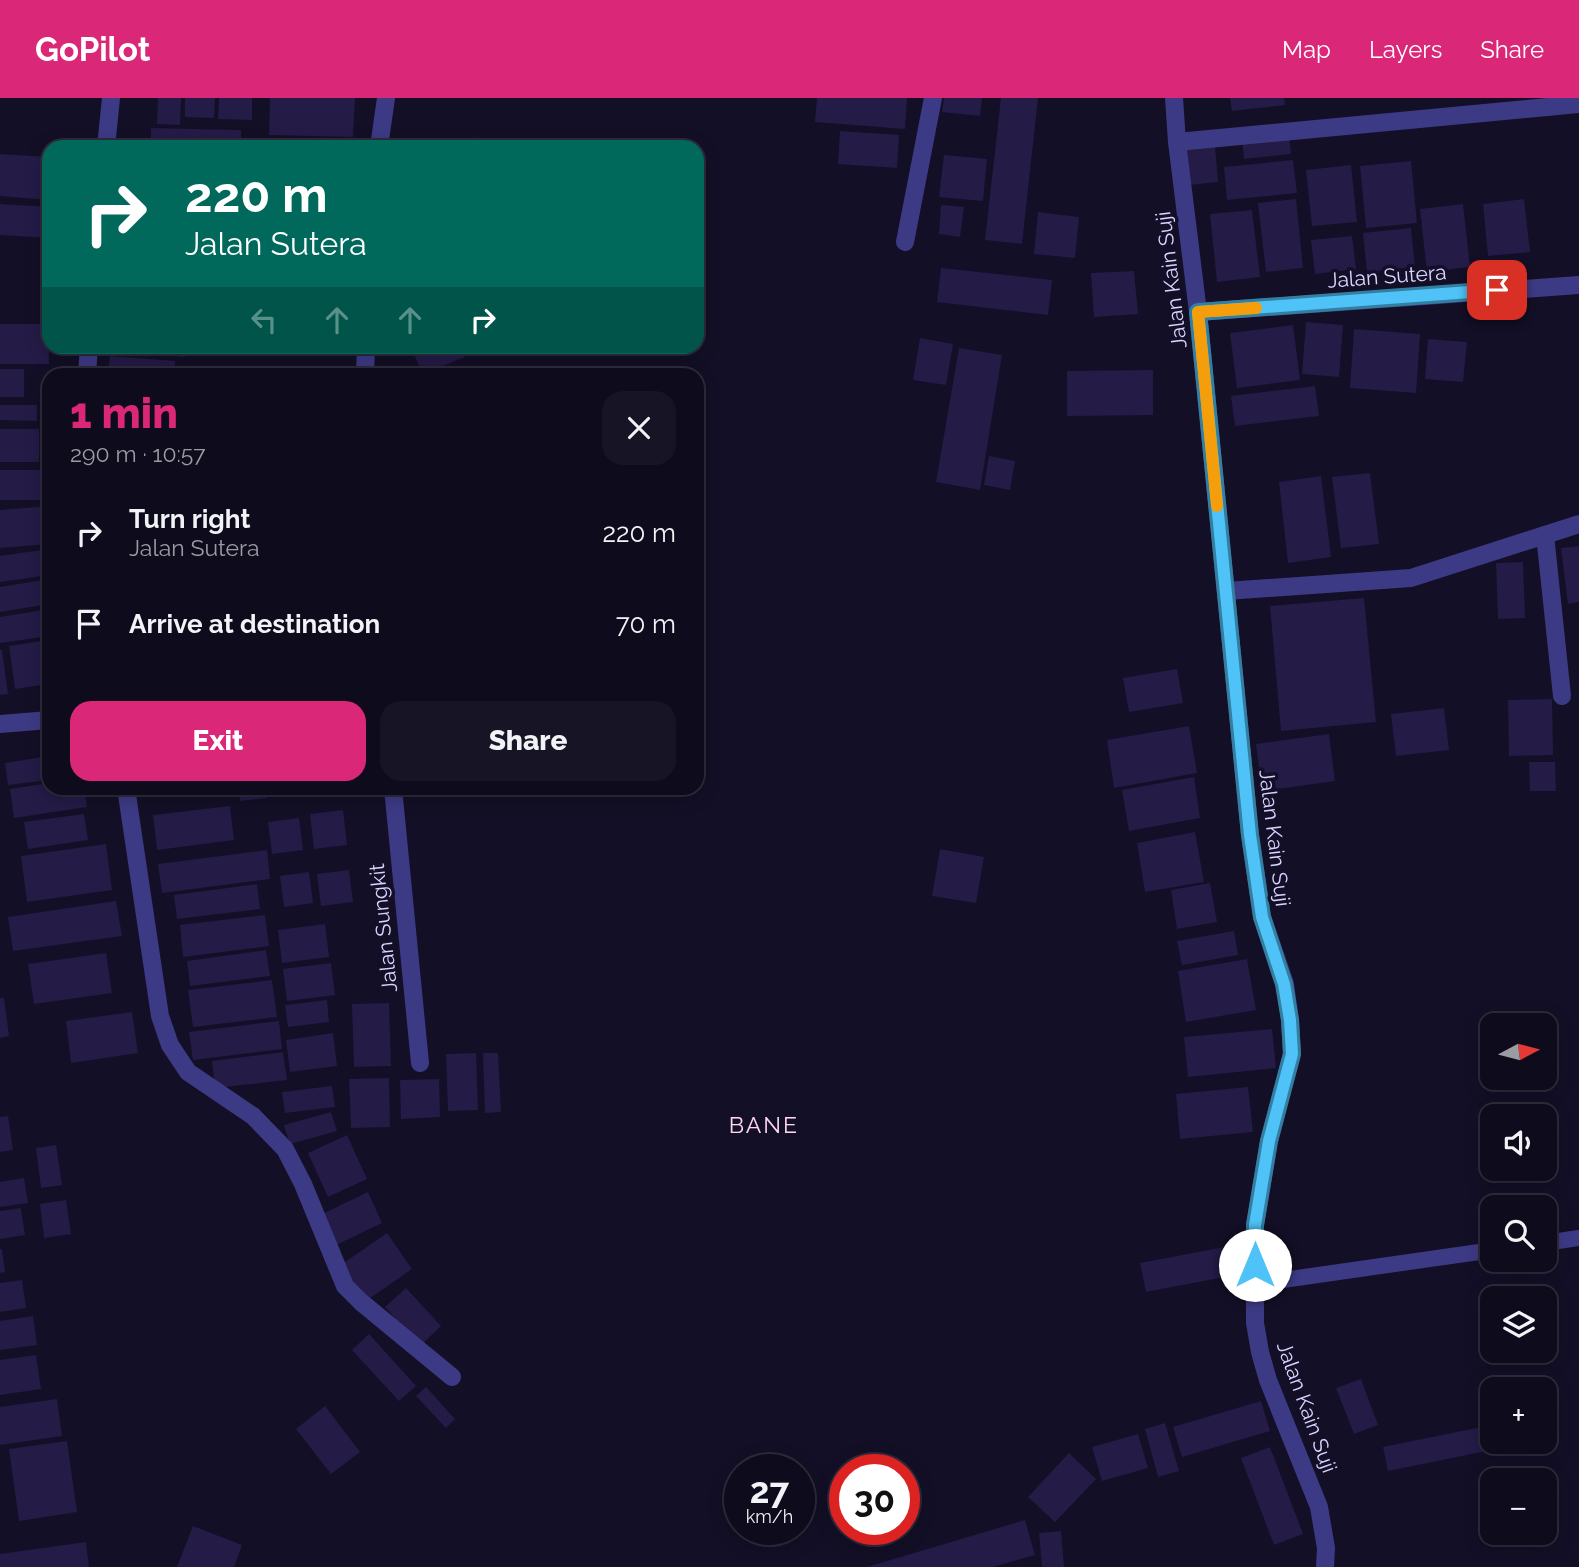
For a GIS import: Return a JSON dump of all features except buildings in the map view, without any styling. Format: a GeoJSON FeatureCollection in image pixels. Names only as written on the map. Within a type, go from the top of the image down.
{"type":"FeatureCollection","features":[{"type":"Feature","properties":{"kind":"street"},"geometry":{"type":"LineString","coordinates":[[107,140],[111,98]]}},
{"type":"Feature","properties":{"kind":"street"},"geometry":{"type":"LineString","coordinates":[[380,140],[386,98]]}},
{"type":"Feature","properties":{"kind":"street"},"geometry":{"type":"LineString","coordinates":[[905,242],[933,98]]}},
{"type":"Feature","properties":{"kind":"street","name":"Jalan Kain Suji"},"geometry":{"type":"LineString","coordinates":[[1174,98],[1250,835],[1260,906],[1284,984],[1290,1020],[1292,1054],[1269,1141],[1255,1225],[1255,1323],[1268,1380],[1319,1507],[1326,1548],[1325,1567]]}},
{"type":"Feature","properties":{"kind":"street"},"geometry":{"type":"LineString","coordinates":[[1177,142],[1579,104]]}},
{"type":"Feature","properties":{"kind":"street","name":"Jalan Sutera"},"geometry":{"type":"LineString","coordinates":[[1198,312],[1579,285]]}},
{"type":"Feature","properties":{"kind":"street"},"geometry":{"type":"LineString","coordinates":[[1226,591],[1411,578],[1579,524]]}},
{"type":"Feature","properties":{"kind":"street"},"geometry":{"type":"LineString","coordinates":[[1545,535],[1562,696]]}},
{"type":"Feature","properties":{"kind":"street"},"geometry":{"type":"LineString","coordinates":[[0,724],[42,721]]}},
{"type":"Feature","properties":{"kind":"street"},"geometry":{"type":"LineString","coordinates":[[127,795],[160,1016],[170,1045],[188,1072],[253,1116],[285,1149],[303,1184],[345,1286],[452,1377]]}},
{"type":"Feature","properties":{"kind":"street","name":"Jalan Sungkit"},"geometry":{"type":"LineString","coordinates":[[394,795],[420,1063]]}},
{"type":"Feature","properties":{"kind":"lane"},"geometry":{"type":"LineString","coordinates":[[1557,1241],[1579,1238]]}},
{"type":"Feature","properties":{"kind":"lane"},"geometry":{"type":"LineString","coordinates":[[1255,1284],[1480,1252]]}},
{"type":"Feature","properties":{"kind":"slow traffic"},"geometry":{"type":"LineString","coordinates":[[1217,506],[1198,312],[1256,308]]}},
{"type":"Feature","properties":{"kind":"district","name":"BANE"},"geometry":{"type":"Point","coordinates":[764,1124]}},
{"type":"Feature","properties":{"kind":"route"},"geometry":{"type":"LineString","coordinates":[[1255,1265],[1255,1225],[1269,1141],[1292,1054],[1290,1020],[1284,984],[1262,917],[1250,835],[1198,312],[1497,290]]}}]}
